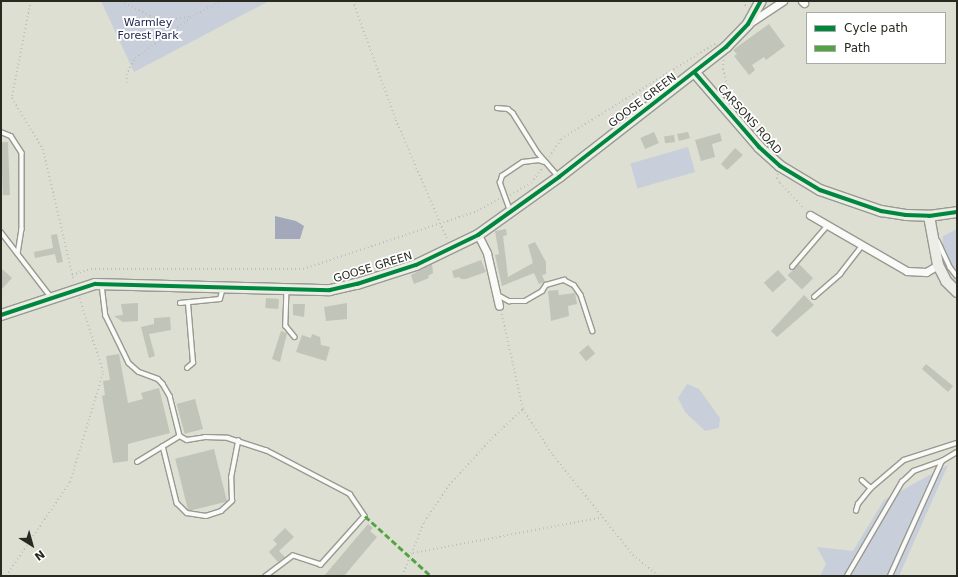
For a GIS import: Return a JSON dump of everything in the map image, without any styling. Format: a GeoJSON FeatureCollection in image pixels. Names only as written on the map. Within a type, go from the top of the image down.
{"type":"FeatureCollection","features":[{"type":"Feature","properties":{"kind":"street","name":"GOOSE GREEN"},"geometry":{"type":"LineString","coordinates":[[1,315],[75,288],[102,284],[330,290],[357,284],[452,250],[478,235],[510,213],[695,72],[726,47],[748,24],[761,1]]}},
{"type":"Feature","properties":{"kind":"street"},"geometry":{"type":"LineString","coordinates":[[748,24],[784,1]]}},
{"type":"Feature","properties":{"kind":"street","name":"CARSONS ROAD"},"geometry":{"type":"LineString","coordinates":[[695,72],[759,147],[780,166],[820,190],[880,211],[929,216],[957,212]]}},
{"type":"Feature","properties":{"kind":"street"},"geometry":{"type":"LineString","coordinates":[[810,215],[907,271],[926,272],[938,265]]}},
{"type":"Feature","properties":{"kind":"street"},"geometry":{"type":"LineString","coordinates":[[929,216],[933,231],[938,265],[946,281],[957,292]]}},
{"type":"Feature","properties":{"kind":"street"},"geometry":{"type":"LineString","coordinates":[[478,235],[487,253],[500,306]]}},
{"type":"Feature","properties":{"kind":"lane"},"geometry":{"type":"LineString","coordinates":[[497,108],[508,109],[513,113],[546,163],[559,177]]}},
{"type":"Feature","properties":{"kind":"lane"},"geometry":{"type":"LineString","coordinates":[[1,132],[11,136],[22,153],[22,229],[18,254]]}},
{"type":"Feature","properties":{"kind":"lane"},"geometry":{"type":"LineString","coordinates":[[510,213],[500,183],[502,176],[510,168],[531,161],[546,163]]}},
{"type":"Feature","properties":{"kind":"lane"},"geometry":{"type":"LineString","coordinates":[[792,267],[828,225]]}},
{"type":"Feature","properties":{"kind":"lane"},"geometry":{"type":"LineString","coordinates":[[933,231],[950,266],[957,276]]}},
{"type":"Feature","properties":{"kind":"lane"},"geometry":{"type":"LineString","coordinates":[[1,232],[51,298]]}},
{"type":"Feature","properties":{"kind":"lane"},"geometry":{"type":"LineString","coordinates":[[814,297],[840,274],[862,246]]}},
{"type":"Feature","properties":{"kind":"lane"},"geometry":{"type":"LineString","coordinates":[[498,295],[509,301],[525,301],[542,291],[546,285],[564,280],[574,285],[581,295],[593,331]]}},
{"type":"Feature","properties":{"kind":"lane"},"geometry":{"type":"LineString","coordinates":[[102,284],[106,316],[128,363],[139,372],[158,379],[167,390],[180,436],[187,440],[213,437],[238,441],[293,463],[350,494],[365,516],[321,564],[293,556],[266,576]]}},
{"type":"Feature","properties":{"kind":"lane"},"geometry":{"type":"LineString","coordinates":[[180,303],[220,299],[223,287]]}},
{"type":"Feature","properties":{"kind":"lane"},"geometry":{"type":"LineString","coordinates":[[286,289],[286,326],[295,336]]}},
{"type":"Feature","properties":{"kind":"lane"},"geometry":{"type":"LineString","coordinates":[[187,368],[193,363],[188,303]]}},
{"type":"Feature","properties":{"kind":"lane"},"geometry":{"type":"LineString","coordinates":[[137,462],[180,436]]}},
{"type":"Feature","properties":{"kind":"lane"},"geometry":{"type":"LineString","coordinates":[[163,446],[177,503],[187,514],[206,516],[221,511],[232,501],[231,478],[238,441]]}},
{"type":"Feature","properties":{"kind":"lane"},"geometry":{"type":"LineString","coordinates":[[856,511],[858,504],[871,488],[904,460],[957,443]]}},
{"type":"Feature","properties":{"kind":"lane"},"geometry":{"type":"LineString","coordinates":[[848,576],[902,482],[914,471],[942,461],[957,452]]}},
{"type":"Feature","properties":{"kind":"lane"},"geometry":{"type":"LineString","coordinates":[[890,576],[942,461]]}},
{"type":"Feature","properties":{"kind":"lane"},"geometry":{"type":"LineString","coordinates":[[862,480],[871,488]]}},
{"type":"Feature","properties":{"kind":"path"},"geometry":{"type":"LineString","coordinates":[[6,576],[70,482],[103,372],[75,288],[43,149],[12,98],[31,1]]}},
{"type":"Feature","properties":{"kind":"path"},"geometry":{"type":"LineString","coordinates":[[121,1],[150,16],[168,20],[193,16]]}},
{"type":"Feature","properties":{"kind":"path"},"geometry":{"type":"LineString","coordinates":[[127,84],[126,75],[135,58],[193,16],[221,1]]}},
{"type":"Feature","properties":{"kind":"path"},"geometry":{"type":"LineString","coordinates":[[353,1],[396,120],[452,250]]}},
{"type":"Feature","properties":{"kind":"path"},"geometry":{"type":"LineString","coordinates":[[72,275],[92,270],[303,269],[478,211],[504,197],[520,192],[531,183],[546,163],[552,150],[561,138],[715,43],[726,47],[723,69],[732,103],[728,111]]}},
{"type":"Feature","properties":{"kind":"path"},"geometry":{"type":"LineString","coordinates":[[780,166],[777,178],[810,215]]}},
{"type":"Feature","properties":{"kind":"path"},"geometry":{"type":"LineString","coordinates":[[500,306],[523,409],[553,455],[633,555],[658,576]]}},
{"type":"Feature","properties":{"kind":"path"},"geometry":{"type":"LineString","coordinates":[[402,576],[424,522],[449,485],[492,438],[523,409]]}},
{"type":"Feature","properties":{"kind":"path"},"geometry":{"type":"LineString","coordinates":[[412,553],[603,517]]}},
{"type":"Feature","properties":{"kind":"green space","name":"Warmley Forest Park"},"geometry":{"type":"Polygon","coordinates":[[[101,1],[269,1],[134,72],[101,1]]]}},
{"type":"Feature","properties":{"kind":"green space"},"geometry":{"type":"Polygon","coordinates":[[[688,147],[695,172],[637,189],[630,164],[688,147]]]}},
{"type":"Feature","properties":{"kind":"green space"},"geometry":{"type":"Polygon","coordinates":[[[957,229],[957,284],[944,263],[942,249],[943,236],[957,229]]]}},
{"type":"Feature","properties":{"kind":"green space"},"geometry":{"type":"Polygon","coordinates":[[[687,384],[699,389],[720,418],[719,428],[705,431],[685,412],[678,398],[687,384]]]}},
{"type":"Feature","properties":{"kind":"green space"},"geometry":{"type":"Polygon","coordinates":[[[948,465],[899,576],[820,576],[826,564],[817,547],[853,551],[884,500],[948,465]]]}},
{"type":"Feature","properties":{"kind":"water"},"geometry":{"type":"Polygon","coordinates":[[[275,216],[296,221],[304,226],[300,239],[275,239],[275,216]]]}},
{"type":"Feature","properties":{"kind":"building"},"geometry":{"type":"Polygon","coordinates":[[[769,24],[785,46],[766,60],[764,57],[752,65],[755,70],[749,75],[734,56],[737,54],[733,50],[769,24]]]}},
{"type":"Feature","properties":{"kind":"building"},"geometry":{"type":"Polygon","coordinates":[[[654,132],[659,143],[645,149],[640,138],[654,132]]]}},
{"type":"Feature","properties":{"kind":"building"},"geometry":{"type":"Polygon","coordinates":[[[688,132],[690,138],[679,141],[677,134],[688,132]]]}},
{"type":"Feature","properties":{"kind":"building"},"geometry":{"type":"Polygon","coordinates":[[[720,133],[722,141],[712,144],[715,157],[701,161],[695,140],[720,133]]]}},
{"type":"Feature","properties":{"kind":"building"},"geometry":{"type":"Polygon","coordinates":[[[674,135],[675,142],[665,143],[664,136],[674,135]]]}},
{"type":"Feature","properties":{"kind":"building"},"geometry":{"type":"Polygon","coordinates":[[[1,142],[8,142],[10,195],[3,195],[1,142]]]}},
{"type":"Feature","properties":{"kind":"building"},"geometry":{"type":"Polygon","coordinates":[[[735,148],[743,155],[727,170],[721,164],[735,148]]]}},
{"type":"Feature","properties":{"kind":"building"},"geometry":{"type":"Polygon","coordinates":[[[506,229],[507,235],[503,236],[508,277],[533,263],[528,245],[535,242],[546,262],[546,274],[542,275],[545,282],[539,284],[534,273],[502,286],[495,255],[499,254],[495,231],[506,229]]]}},
{"type":"Feature","properties":{"kind":"building"},"geometry":{"type":"Polygon","coordinates":[[[57,234],[63,262],[57,263],[55,254],[35,258],[34,252],[53,248],[51,235],[57,234]]]}},
{"type":"Feature","properties":{"kind":"building"},"geometry":{"type":"Polygon","coordinates":[[[481,260],[486,272],[466,279],[461,279],[459,277],[454,278],[452,271],[481,260]]]}},
{"type":"Feature","properties":{"kind":"building"},"geometry":{"type":"Polygon","coordinates":[[[432,264],[433,273],[428,276],[429,278],[414,284],[411,275],[432,264]]]}},
{"type":"Feature","properties":{"kind":"building"},"geometry":{"type":"Polygon","coordinates":[[[799,264],[813,278],[802,289],[788,275],[799,264]]]}},
{"type":"Feature","properties":{"kind":"building"},"geometry":{"type":"Polygon","coordinates":[[[1,268],[12,278],[1,290],[1,268]]]}},
{"type":"Feature","properties":{"kind":"building"},"geometry":{"type":"Polygon","coordinates":[[[778,270],[787,280],[773,292],[764,283],[778,270]]]}},
{"type":"Feature","properties":{"kind":"building"},"geometry":{"type":"Polygon","coordinates":[[[558,290],[559,295],[575,293],[577,304],[568,306],[569,316],[551,321],[548,291],[558,290]]]}},
{"type":"Feature","properties":{"kind":"building"},"geometry":{"type":"Polygon","coordinates":[[[804,295],[814,305],[777,337],[771,331],[804,295]]]}},
{"type":"Feature","properties":{"kind":"building"},"geometry":{"type":"Polygon","coordinates":[[[266,298],[279,299],[278,309],[265,308],[266,298]]]}},
{"type":"Feature","properties":{"kind":"building"},"geometry":{"type":"Polygon","coordinates":[[[138,303],[138,321],[123,322],[114,316],[123,315],[121,304],[138,303]]]}},
{"type":"Feature","properties":{"kind":"building"},"geometry":{"type":"Polygon","coordinates":[[[347,303],[347,319],[326,321],[324,307],[347,303]]]}},
{"type":"Feature","properties":{"kind":"building"},"geometry":{"type":"Polygon","coordinates":[[[293,304],[305,304],[304,317],[293,315],[293,304]]]}},
{"type":"Feature","properties":{"kind":"building"},"geometry":{"type":"Polygon","coordinates":[[[170,317],[171,330],[149,334],[155,356],[149,358],[141,327],[154,324],[154,318],[170,317]]]}},
{"type":"Feature","properties":{"kind":"building"},"geometry":{"type":"Polygon","coordinates":[[[281,331],[287,333],[280,362],[272,359],[281,331]]]}},
{"type":"Feature","properties":{"kind":"building"},"geometry":{"type":"Polygon","coordinates":[[[312,334],[320,337],[321,345],[330,347],[326,361],[296,352],[302,335],[311,338],[312,334]]]}},
{"type":"Feature","properties":{"kind":"building"},"geometry":{"type":"Polygon","coordinates":[[[588,345],[595,353],[586,361],[579,353],[588,345]]]}},
{"type":"Feature","properties":{"kind":"building"},"geometry":{"type":"Polygon","coordinates":[[[119,354],[128,403],[143,399],[141,393],[159,388],[170,433],[128,444],[128,461],[113,463],[102,396],[105,395],[103,381],[110,380],[106,356],[119,354]]]}},
{"type":"Feature","properties":{"kind":"building"},"geometry":{"type":"Polygon","coordinates":[[[926,364],[953,386],[948,392],[922,369],[926,364]]]}},
{"type":"Feature","properties":{"kind":"building"},"geometry":{"type":"Polygon","coordinates":[[[195,399],[203,429],[185,434],[177,404],[195,399]]]}},
{"type":"Feature","properties":{"kind":"building"},"geometry":{"type":"Polygon","coordinates":[[[214,449],[227,501],[188,511],[175,459],[214,449]]]}},
{"type":"Feature","properties":{"kind":"building"},"geometry":{"type":"Polygon","coordinates":[[[368,524],[373,528],[370,531],[377,537],[344,576],[324,576],[368,524]]]}},
{"type":"Feature","properties":{"kind":"building"},"geometry":{"type":"Polygon","coordinates":[[[285,528],[294,537],[279,551],[285,557],[278,562],[269,552],[277,544],[273,540],[285,528]]]}},
{"type":"Feature","properties":{"kind":"marked path"},"geometry":{"type":"LineString","coordinates":[[365,516],[431,576]]}},
{"type":"Feature","properties":{"kind":"cycle path"},"geometry":{"type":"LineString","coordinates":[[1,315],[95,284],[330,290],[357,284],[416,265],[478,235],[559,177],[726,47],[748,24],[761,1]]}},
{"type":"Feature","properties":{"kind":"cycle path"},"geometry":{"type":"LineString","coordinates":[[695,73],[759,147],[780,166],[820,190],[881,211],[906,215],[929,216],[957,212]]}}]}
